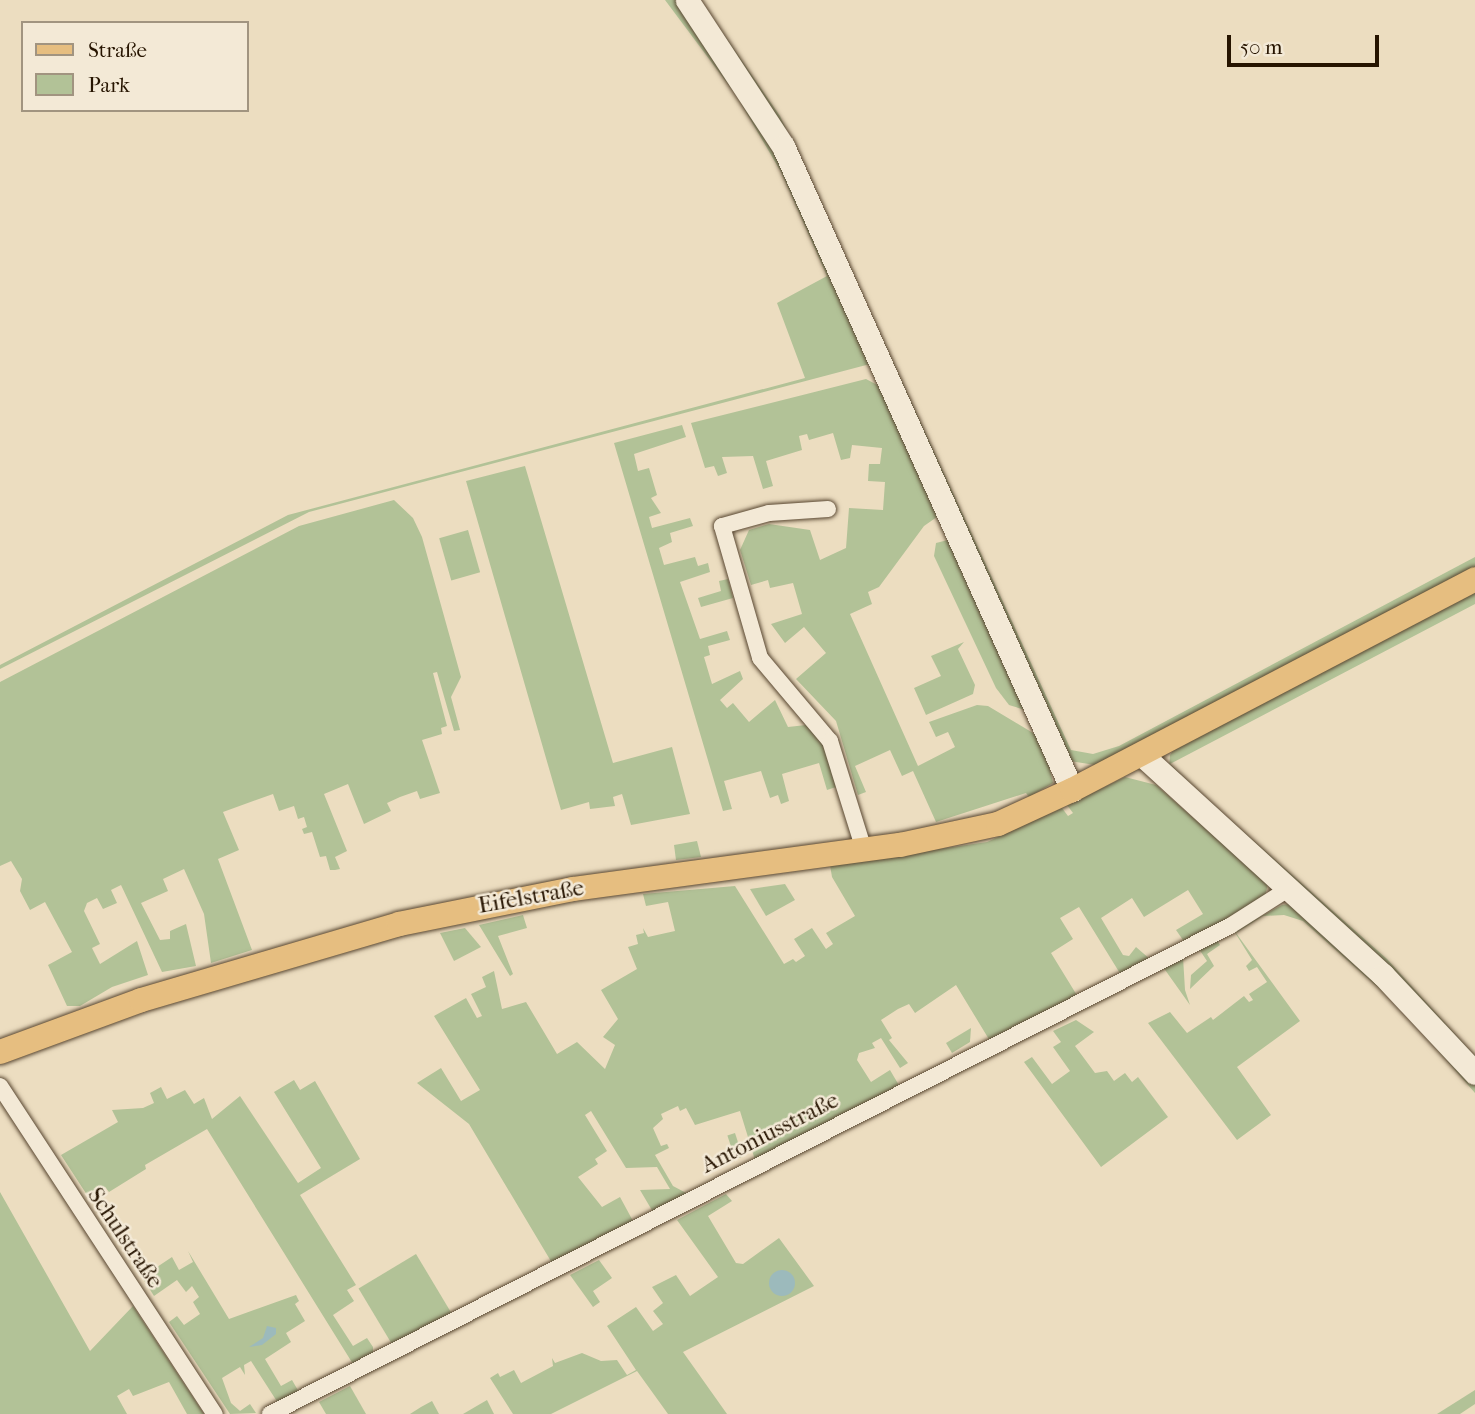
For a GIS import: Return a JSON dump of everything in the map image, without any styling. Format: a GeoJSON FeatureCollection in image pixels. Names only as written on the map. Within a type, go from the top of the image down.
{"type":"FeatureCollection","features":[{"type":"Feature","properties":{"kind":"main road","name":"Eifelstraße"},"geometry":{"type":"LineString","coordinates":[[0,1052],[153,996],[400,924],[573,889],[864,849],[991,827],[1072,790],[1475,579]]}},
{"type":"Feature","properties":{"kind":"street"},"geometry":{"type":"LineString","coordinates":[[687,0],[783,146],[1072,790]]}},
{"type":"Feature","properties":{"kind":"street"},"geometry":{"type":"LineString","coordinates":[[828,509],[769,513],[722,526],[760,658],[830,741],[864,849]]}},
{"type":"Feature","properties":{"kind":"street"},"geometry":{"type":"LineString","coordinates":[[1141,754],[1399,991],[1475,1073]]}},
{"type":"Feature","properties":{"kind":"street","name":"Antoniusstraße"},"geometry":{"type":"LineString","coordinates":[[270,1414],[1230,926],[1288,889]]}},
{"type":"Feature","properties":{"kind":"street","name":"Schulstraße"},"geometry":{"type":"LineString","coordinates":[[0,1086],[215,1414]]}},
{"type":"Feature","properties":{"kind":"green space"},"geometry":{"type":"Polygon","coordinates":[[[665,0],[679,0],[760,115],[870,364],[309,512],[0,669],[0,665],[288,515],[805,378],[777,303],[827,276],[781,172],[736,95],[665,0]]]}},
{"type":"Feature","properties":{"kind":"green space"},"geometry":{"type":"Polygon","coordinates":[[[700,0],[780,116],[1071,750],[1093,754],[1119,746],[1475,557],[1475,567],[1095,765],[1070,761],[700,0]]]}},
{"type":"Feature","properties":{"kind":"green space"},"geometry":{"type":"Polygon","coordinates":[[[866,379],[883,388],[944,512],[924,526],[879,587],[868,592],[872,604],[850,614],[918,766],[955,747],[948,732],[936,737],[929,722],[977,705],[988,706],[1043,739],[1053,783],[1029,797],[1026,793],[936,822],[913,771],[902,776],[890,750],[855,766],[866,792],[858,795],[836,721],[796,679],[826,653],[804,627],[785,643],[771,624],[802,614],[793,583],[770,588],[768,580],[751,585],[740,550],[749,530],[769,524],[810,530],[820,560],[846,548],[849,508],[883,510],[885,482],[868,481],[869,464],[880,464],[882,448],[852,445],[850,458],[841,460],[833,433],[809,440],[807,434],[799,436],[802,450],[766,461],[773,486],[763,489],[753,456],[722,457],[727,473],[718,476],[714,466],[705,468],[691,423],[866,379]]]}},
{"type":"Feature","properties":{"kind":"green space"},"geometry":{"type":"Polygon","coordinates":[[[682,425],[686,437],[634,454],[638,471],[649,468],[657,495],[651,498],[661,513],[649,517],[652,528],[690,518],[693,526],[670,533],[672,542],[659,548],[664,565],[695,557],[698,566],[708,563],[710,572],[680,582],[700,639],[727,631],[730,640],[708,646],[710,655],[704,657],[712,684],[740,671],[743,679],[720,700],[727,708],[733,703],[749,722],[775,700],[788,727],[806,725],[823,744],[836,787],[827,790],[819,763],[782,774],[789,801],[781,804],[778,795],[770,798],[761,771],[724,781],[732,809],[723,811],[614,443],[682,425]]]}},
{"type":"Feature","properties":{"kind":"green space"},"geometry":{"type":"Polygon","coordinates":[[[525,466],[613,763],[672,747],[690,814],[631,825],[622,794],[613,797],[615,806],[590,809],[589,802],[561,810],[466,481],[525,466]]]}},
{"type":"Feature","properties":{"kind":"green space"},"geometry":{"type":"Polygon","coordinates":[[[394,500],[413,518],[422,537],[461,677],[451,697],[460,730],[454,731],[437,672],[433,673],[447,726],[441,728],[442,734],[422,740],[440,793],[420,799],[417,791],[400,797],[387,803],[391,811],[364,824],[348,784],[324,794],[347,851],[335,857],[340,869],[335,870],[330,870],[326,856],[320,857],[312,832],[304,834],[302,829],[307,827],[304,817],[298,819],[294,806],[279,811],[273,794],[223,812],[239,850],[218,859],[252,950],[211,963],[204,914],[184,869],[163,879],[168,891],[141,903],[160,940],[170,939],[170,931],[186,924],[196,966],[162,972],[121,885],[111,890],[117,903],[103,909],[97,898],[87,903],[84,911],[100,944],[92,948],[100,964],[137,941],[148,975],[112,987],[80,1006],[67,1006],[48,965],[72,952],[45,902],[30,910],[20,891],[22,879],[11,861],[0,866],[0,682],[299,526],[394,500]]]}},
{"type":"Feature","properties":{"kind":"green space"},"geometry":{"type":"Polygon","coordinates":[[[468,530],[480,572],[451,581],[439,538],[468,530]]]}},
{"type":"Feature","properties":{"kind":"green space"},"geometry":{"type":"Polygon","coordinates":[[[952,539],[1025,710],[1009,705],[996,688],[934,556],[936,543],[952,539]]]}},
{"type":"Feature","properties":{"kind":"green space"},"geometry":{"type":"Polygon","coordinates":[[[728,579],[733,598],[701,607],[698,598],[721,591],[719,581],[728,579]]]}},
{"type":"Feature","properties":{"kind":"green space"},"geometry":{"type":"Polygon","coordinates":[[[1475,592],[1475,604],[1170,764],[1199,792],[1169,768],[1170,755],[1174,749],[1475,592]]]}},
{"type":"Feature","properties":{"kind":"green space"},"geometry":{"type":"Polygon","coordinates":[[[964,642],[958,649],[975,685],[973,694],[926,715],[914,688],[941,676],[931,656],[964,642]]]}},
{"type":"Feature","properties":{"kind":"green space"},"geometry":{"type":"Polygon","coordinates":[[[1125,777],[1156,785],[1268,884],[1264,900],[1185,943],[1176,930],[1203,914],[1188,890],[1144,917],[1132,898],[1101,918],[1123,955],[1129,956],[1136,947],[1151,960],[1121,975],[1079,907],[1060,918],[1073,939],[1051,953],[1078,997],[990,1041],[956,985],[915,1013],[909,1004],[898,1009],[881,1020],[892,1038],[889,1040],[908,1063],[900,1068],[881,1038],[872,1043],[875,1048],[859,1053],[857,1060],[871,1082],[890,1070],[900,1087],[755,1160],[740,1111],[695,1125],[686,1108],[680,1111],[678,1106],[661,1114],[663,1119],[653,1128],[661,1146],[667,1144],[669,1148],[655,1155],[673,1186],[688,1194],[653,1212],[640,1190],[670,1189],[657,1167],[626,1168],[591,1111],[585,1115],[607,1151],[595,1159],[598,1164],[578,1177],[602,1207],[620,1197],[633,1221],[552,1263],[469,1124],[417,1083],[441,1068],[461,1101],[480,1090],[434,1016],[466,998],[477,1018],[482,1016],[471,994],[486,987],[482,977],[494,971],[502,1009],[526,1002],[557,1054],[577,1042],[605,1069],[615,1045],[603,1037],[618,1019],[601,990],[637,969],[628,947],[638,944],[636,935],[644,933],[643,928],[648,937],[675,931],[668,902],[646,906],[643,894],[735,886],[784,964],[793,959],[796,962],[805,956],[794,939],[812,928],[826,949],[833,944],[826,933],[855,916],[832,877],[830,865],[987,842],[1062,808],[1068,816],[1073,813],[1067,805],[1125,777]]]}},
{"type":"Feature","properties":{"kind":"green space"},"geometry":{"type":"Polygon","coordinates":[[[1209,801],[1387,959],[1475,1056],[1475,1063],[1209,801]]]}},
{"type":"Feature","properties":{"kind":"green space"},"geometry":{"type":"Polygon","coordinates":[[[697,841],[701,857],[676,860],[674,845],[697,841]]]}},
{"type":"Feature","properties":{"kind":"green space"},"geometry":{"type":"Polygon","coordinates":[[[785,884],[795,900],[766,916],[750,889],[785,884]]]}},
{"type":"Feature","properties":{"kind":"green space"},"geometry":{"type":"Polygon","coordinates":[[[1289,904],[1302,910],[1409,1009],[1475,1082],[1475,1093],[1399,1006],[1303,921],[1284,915],[1263,916],[1236,933],[1300,1021],[1237,1067],[1271,1115],[1237,1140],[1148,1023],[1170,1012],[1187,1033],[1211,1017],[1213,1020],[1244,996],[1249,1002],[1253,1000],[1249,994],[1267,982],[1257,967],[1249,971],[1246,966],[1252,960],[1234,931],[1282,905],[1289,904]]]}},
{"type":"Feature","properties":{"kind":"green space"},"geometry":{"type":"Polygon","coordinates":[[[523,915],[527,928],[498,936],[513,974],[510,976],[479,925],[523,915]]]}},
{"type":"Feature","properties":{"kind":"green space"},"geometry":{"type":"Polygon","coordinates":[[[465,928],[481,947],[454,961],[440,933],[465,928]]]}},
{"type":"Feature","properties":{"kind":"green space"},"geometry":{"type":"Polygon","coordinates":[[[1217,940],[1220,945],[1207,954],[1214,966],[1190,989],[1191,975],[1207,961],[1199,949],[1217,940]]]}},
{"type":"Feature","properties":{"kind":"green space"},"geometry":{"type":"Polygon","coordinates":[[[1183,957],[1185,990],[1190,1005],[1163,967],[1183,957]]]}},
{"type":"Feature","properties":{"kind":"green space"},"geometry":{"type":"Polygon","coordinates":[[[1076,1020],[1094,1032],[1075,1046],[1095,1073],[1107,1071],[1114,1081],[1125,1073],[1132,1082],[1138,1077],[1168,1117],[1101,1167],[1024,1062],[1032,1057],[1052,1084],[1070,1071],[1053,1047],[1061,1042],[1053,1031],[1076,1020]]]}},
{"type":"Feature","properties":{"kind":"green space"},"geometry":{"type":"Polygon","coordinates":[[[971,1028],[970,1042],[952,1053],[946,1043],[971,1028]]]}},
{"type":"Feature","properties":{"kind":"green space"},"geometry":{"type":"Polygon","coordinates":[[[294,1080],[300,1090],[315,1081],[360,1159],[300,1195],[356,1285],[347,1290],[354,1301],[333,1315],[353,1346],[367,1338],[373,1347],[373,1354],[353,1364],[207,1129],[145,1165],[146,1169],[109,1192],[105,1187],[89,1198],[61,1155],[118,1122],[112,1110],[143,1108],[154,1103],[150,1093],[161,1087],[167,1099],[185,1090],[194,1104],[204,1098],[212,1119],[240,1096],[298,1183],[321,1168],[274,1092],[294,1080]]]}},
{"type":"Feature","properties":{"kind":"green space"},"geometry":{"type":"Polygon","coordinates":[[[735,1133],[743,1157],[735,1159],[727,1135],[735,1133]]]}},
{"type":"Feature","properties":{"kind":"green space"},"geometry":{"type":"Polygon","coordinates":[[[0,1192],[90,1351],[133,1306],[204,1414],[187,1414],[169,1382],[133,1396],[129,1389],[117,1396],[127,1414],[0,1414],[0,1192]]]}},
{"type":"Feature","properties":{"kind":"green space"},"geometry":{"type":"Polygon","coordinates":[[[726,1194],[732,1201],[708,1216],[736,1263],[743,1264],[779,1238],[814,1286],[683,1352],[727,1414],[668,1414],[637,1371],[551,1414],[513,1414],[490,1378],[498,1373],[500,1377],[514,1370],[521,1383],[553,1366],[552,1358],[555,1363],[582,1353],[601,1361],[617,1360],[627,1375],[636,1370],[607,1326],[636,1307],[653,1331],[663,1324],[653,1311],[663,1303],[652,1287],[676,1275],[690,1296],[718,1277],[677,1220],[726,1194]]]}},
{"type":"Feature","properties":{"kind":"green space"},"geometry":{"type":"Polygon","coordinates":[[[188,1251],[229,1319],[296,1295],[299,1301],[295,1304],[305,1321],[286,1333],[291,1342],[265,1359],[281,1386],[292,1380],[299,1392],[278,1403],[251,1361],[244,1365],[245,1375],[240,1367],[222,1378],[231,1403],[240,1411],[250,1404],[256,1413],[230,1414],[169,1322],[177,1316],[184,1325],[200,1314],[193,1302],[199,1297],[192,1286],[186,1292],[177,1280],[154,1296],[142,1277],[172,1257],[179,1270],[193,1262],[188,1251]]]}},
{"type":"Feature","properties":{"kind":"green space"},"geometry":{"type":"Polygon","coordinates":[[[416,1254],[452,1313],[394,1348],[359,1289],[416,1254]]]}},
{"type":"Feature","properties":{"kind":"green space"},"geometry":{"type":"Polygon","coordinates":[[[599,1260],[612,1278],[593,1291],[600,1302],[593,1307],[570,1275],[599,1260]]]}},
{"type":"Feature","properties":{"kind":"green space"},"geometry":{"type":"Polygon","coordinates":[[[350,1386],[366,1414],[326,1414],[319,1402],[350,1386]]]}},
{"type":"Feature","properties":{"kind":"green space"},"geometry":{"type":"Polygon","coordinates":[[[1475,1390],[1475,1404],[1460,1414],[1437,1414],[1475,1390]]]}},
{"type":"Feature","properties":{"kind":"green space"},"geometry":{"type":"Polygon","coordinates":[[[487,1400],[494,1414],[463,1414],[487,1400]]]}},
{"type":"Feature","properties":{"kind":"green space"},"geometry":{"type":"Polygon","coordinates":[[[432,1401],[439,1414],[410,1414],[421,1407],[432,1401]]]}},
{"type":"Feature","properties":{"kind":"water"},"geometry":{"type":"Polygon","coordinates":[[[782,1270],[791,1274],[795,1283],[791,1292],[782,1296],[773,1292],[769,1283],[773,1274],[782,1270]]]}},
{"type":"Feature","properties":{"kind":"water"},"geometry":{"type":"Polygon","coordinates":[[[267,1326],[276,1328],[276,1334],[262,1345],[249,1347],[263,1338],[267,1326]]]}}]}
